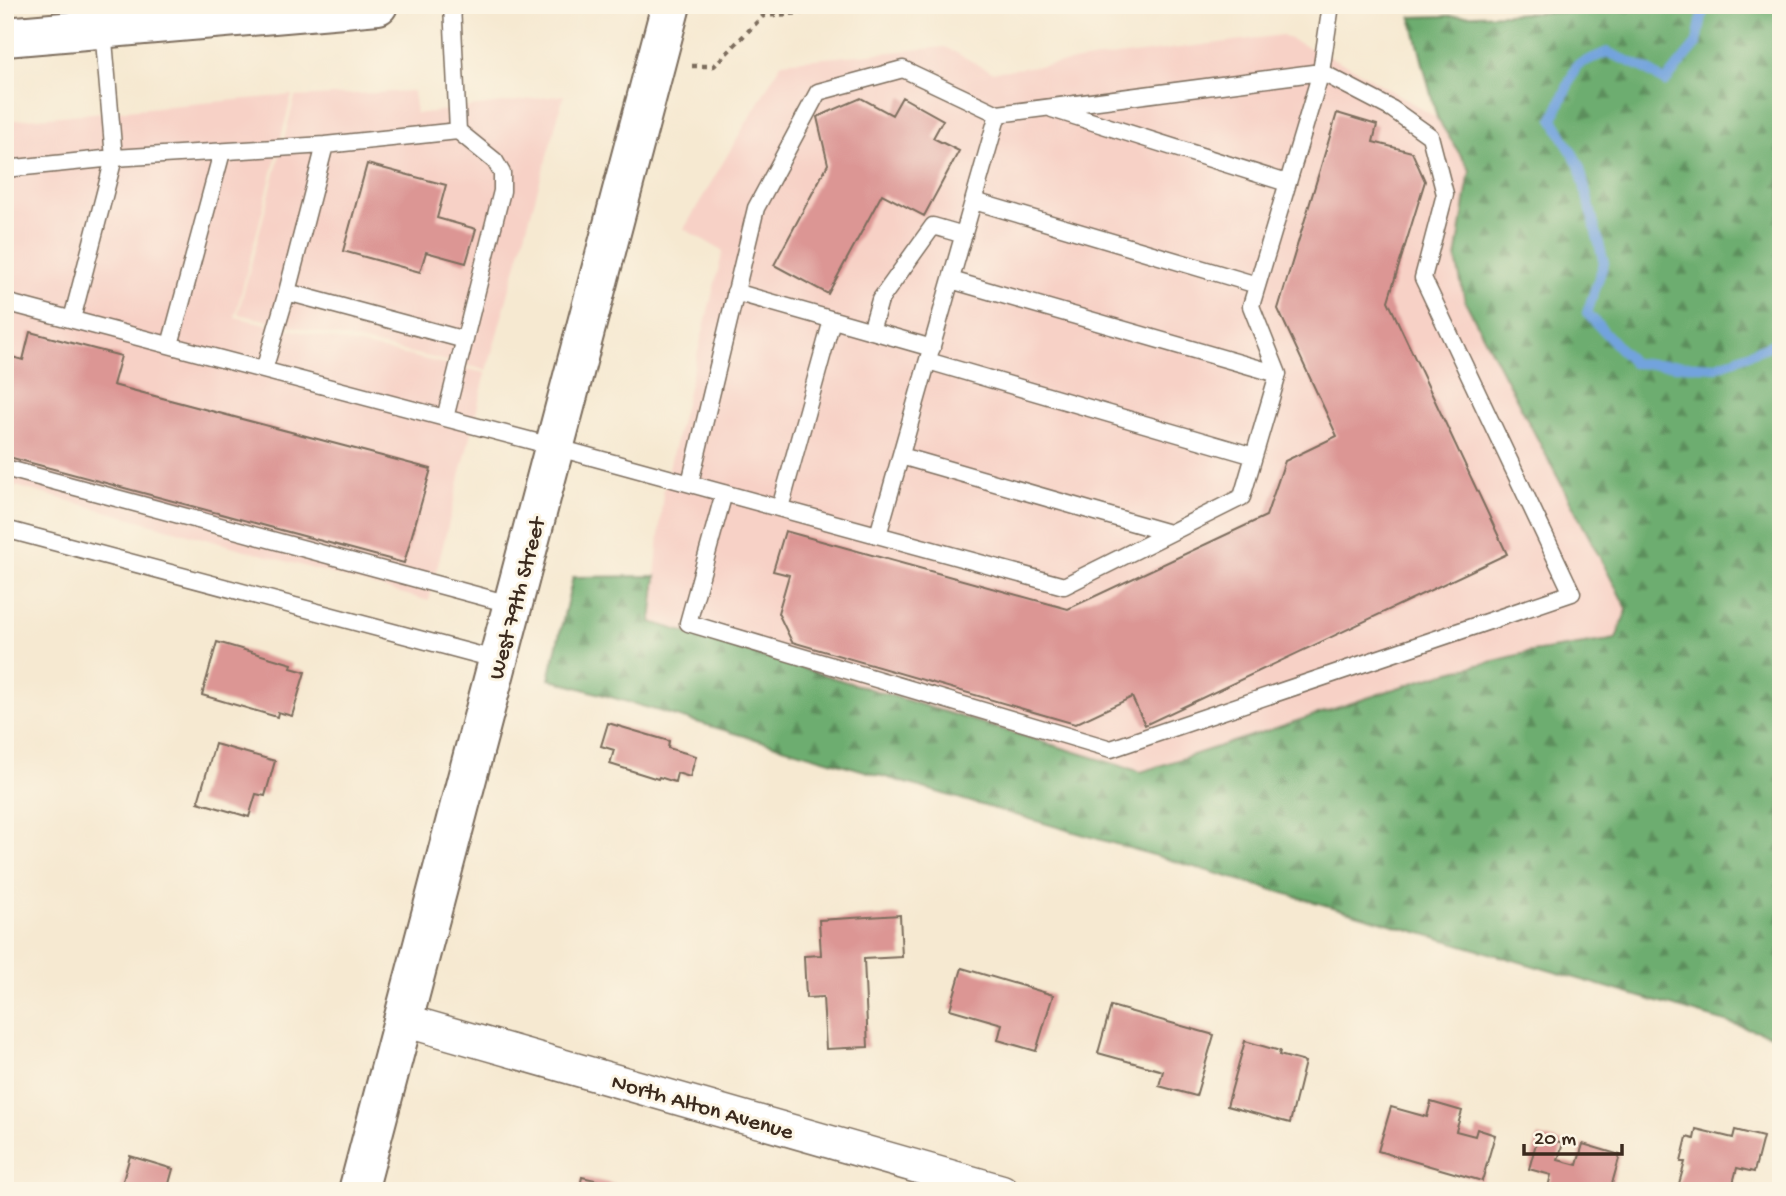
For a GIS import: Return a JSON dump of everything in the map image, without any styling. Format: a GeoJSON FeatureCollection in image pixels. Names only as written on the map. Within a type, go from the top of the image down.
{"type":"FeatureCollection","features":[{"type":"Feature","properties":{"kind":"main road"},"geometry":{"type":"LineString","coordinates":[[5,37],[103,17],[377,5]]}},
{"type":"Feature","properties":{"kind":"main road","name":"West 79th Street"},"geometry":{"type":"LineString","coordinates":[[358,1191],[671,5]]}},
{"type":"Feature","properties":{"kind":"street","name":"North Alton Avenue"},"geometry":{"type":"LineString","coordinates":[[403,1020],[1002,1191]]}},
{"type":"Feature","properties":{"kind":"lane"},"geometry":{"type":"LineString","coordinates":[[453,5],[458,131]]}},
{"type":"Feature","properties":{"kind":"lane"},"geometry":{"type":"LineString","coordinates":[[5,302],[690,483],[1064,586],[1242,497],[1278,374],[1251,306],[1321,72],[1331,5]]}},
{"type":"Feature","properties":{"kind":"lane"},"geometry":{"type":"LineString","coordinates":[[72,319],[114,158],[103,17]]}},
{"type":"Feature","properties":{"kind":"lane"},"geometry":{"type":"LineString","coordinates":[[690,483],[755,208],[818,92],[902,69],[998,114],[1321,72],[1392,109],[1430,136],[1445,194],[1423,278],[1572,593],[1111,749],[688,623],[724,493]]}},
{"type":"Feature","properties":{"kind":"lane"},"geometry":{"type":"LineString","coordinates":[[1047,107],[1287,183]]}},
{"type":"Feature","properties":{"kind":"lane"},"geometry":{"type":"LineString","coordinates":[[878,535],[998,114]]}},
{"type":"Feature","properties":{"kind":"lane"},"geometry":{"type":"LineString","coordinates":[[5,169],[114,158],[325,145],[458,131],[495,162],[502,173],[502,191],[446,418]]}},
{"type":"Feature","properties":{"kind":"lane"},"geometry":{"type":"LineString","coordinates":[[264,370],[325,145]]}},
{"type":"Feature","properties":{"kind":"lane"},"geometry":{"type":"LineString","coordinates":[[170,345],[222,152]]}},
{"type":"Feature","properties":{"kind":"lane"},"geometry":{"type":"LineString","coordinates":[[974,201],[1257,285]]}},
{"type":"Feature","properties":{"kind":"lane"},"geometry":{"type":"LineString","coordinates":[[871,331],[880,300],[933,226],[964,235]]}},
{"type":"Feature","properties":{"kind":"lane"},"geometry":{"type":"LineString","coordinates":[[951,280],[1278,374]]}},
{"type":"Feature","properties":{"kind":"lane"},"geometry":{"type":"LineString","coordinates":[[286,292],[465,340]]}},
{"type":"Feature","properties":{"kind":"lane"},"geometry":{"type":"LineString","coordinates":[[735,292],[871,331],[930,354],[1254,456]]}},
{"type":"Feature","properties":{"kind":"lane"},"geometry":{"type":"LineString","coordinates":[[780,508],[832,320]]}},
{"type":"Feature","properties":{"kind":"lane"},"geometry":{"type":"LineString","coordinates":[[901,456],[1169,533]]}},
{"type":"Feature","properties":{"kind":"lane"},"geometry":{"type":"LineString","coordinates":[[5,468],[513,605]]}},
{"type":"Feature","properties":{"kind":"lane"},"geometry":{"type":"LineString","coordinates":[[5,529],[498,660]]}},
{"type":"Feature","properties":{"kind":"path"},"geometry":{"type":"LineString","coordinates":[[713,66],[763,16],[898,5]]}},
{"type":"Feature","properties":{"kind":"shaded area"},"geometry":{"type":"Polygon","coordinates":[[[1282,35],[1353,68],[1437,118],[1470,169],[1456,259],[1465,301],[1627,609],[1616,639],[1526,653],[1434,676],[1141,772],[651,622],[663,492],[723,251],[684,229],[782,62],[945,47],[992,72],[1282,35]]]}},
{"type":"Feature","properties":{"kind":"shaded area"},"geometry":{"type":"Polygon","coordinates":[[[413,91],[416,114],[564,95],[487,370],[238,314],[295,97],[413,91]]]}},
{"type":"Feature","properties":{"kind":"shaded area"},"geometry":{"type":"Polygon","coordinates":[[[292,95],[235,317],[486,373],[429,601],[5,483],[5,121],[292,95]]]}},
{"type":"Feature","properties":{"kind":"green space"},"geometry":{"type":"Polygon","coordinates":[[[1781,5],[1781,1038],[549,679],[573,577],[656,576],[651,622],[1141,772],[1434,676],[1526,653],[1616,639],[1627,609],[1465,301],[1456,259],[1470,170],[1437,118],[1411,17],[1781,5]]]}},
{"type":"Feature","properties":{"kind":"building"},"geometry":{"type":"Polygon","coordinates":[[[902,97],[943,120],[933,138],[959,151],[924,216],[882,194],[828,294],[774,265],[828,164],[817,117],[861,98],[892,115],[902,97]]]}},
{"type":"Feature","properties":{"kind":"building"},"geometry":{"type":"Polygon","coordinates":[[[1337,113],[1377,125],[1373,142],[1412,152],[1425,181],[1388,301],[1507,554],[1145,725],[1132,697],[1075,724],[792,642],[778,613],[789,575],[773,571],[785,531],[1068,609],[1266,516],[1285,461],[1337,436],[1278,309],[1337,113]]]}},
{"type":"Feature","properties":{"kind":"building"},"geometry":{"type":"Polygon","coordinates":[[[367,164],[446,185],[437,218],[476,229],[466,263],[426,252],[420,272],[343,251],[367,164]]]}},
{"type":"Feature","properties":{"kind":"building"},"geometry":{"type":"Polygon","coordinates":[[[30,332],[121,356],[113,385],[431,469],[404,563],[5,456],[5,355],[23,360],[30,332]]]}},
{"type":"Feature","properties":{"kind":"building"},"geometry":{"type":"Polygon","coordinates":[[[217,642],[292,664],[291,668],[305,672],[292,716],[278,712],[277,717],[202,695],[217,642]]]}},
{"type":"Feature","properties":{"kind":"building"},"geometry":{"type":"Polygon","coordinates":[[[608,723],[669,741],[668,748],[696,756],[690,777],[677,773],[675,782],[610,764],[614,750],[601,746],[608,723]]]}},
{"type":"Feature","properties":{"kind":"building"},"geometry":{"type":"Polygon","coordinates":[[[215,744],[275,761],[265,796],[256,794],[249,817],[198,802],[215,744]]]}},
{"type":"Feature","properties":{"kind":"building"},"geometry":{"type":"Polygon","coordinates":[[[900,915],[902,957],[864,959],[868,1047],[826,1049],[823,997],[806,998],[804,956],[821,955],[819,920],[900,915]]]}},
{"type":"Feature","properties":{"kind":"building"},"geometry":{"type":"Polygon","coordinates":[[[962,968],[1053,995],[1036,1051],[998,1040],[1002,1024],[950,1009],[962,968]]]}},
{"type":"Feature","properties":{"kind":"building"},"geometry":{"type":"Polygon","coordinates":[[[1111,1006],[1214,1035],[1196,1096],[1159,1086],[1163,1071],[1098,1053],[1111,1006]]]}},
{"type":"Feature","properties":{"kind":"building"},"geometry":{"type":"Polygon","coordinates":[[[1245,1041],[1280,1051],[1279,1055],[1305,1062],[1290,1123],[1227,1106],[1245,1041]]]}},
{"type":"Feature","properties":{"kind":"building"},"geometry":{"type":"Polygon","coordinates":[[[1431,1102],[1462,1111],[1456,1131],[1475,1136],[1477,1129],[1495,1135],[1482,1181],[1378,1151],[1391,1107],[1427,1117],[1431,1102]]]}},
{"type":"Feature","properties":{"kind":"building"},"geometry":{"type":"Polygon","coordinates":[[[1696,1129],[1733,1138],[1735,1130],[1763,1137],[1754,1172],[1737,1168],[1731,1191],[1708,1187],[1707,1191],[1677,1191],[1685,1162],[1681,1162],[1687,1137],[1694,1139],[1696,1129]]]}},
{"type":"Feature","properties":{"kind":"building"},"geometry":{"type":"Polygon","coordinates":[[[1538,1136],[1563,1143],[1558,1160],[1577,1165],[1583,1144],[1620,1155],[1610,1191],[1547,1191],[1551,1175],[1529,1169],[1538,1136]]]}},
{"type":"Feature","properties":{"kind":"building"},"geometry":{"type":"Polygon","coordinates":[[[130,1156],[173,1169],[167,1191],[120,1191],[130,1156]]]}},
{"type":"Feature","properties":{"kind":"building"},"geometry":{"type":"Polygon","coordinates":[[[582,1177],[621,1186],[620,1191],[579,1191],[582,1177]]]}},
{"type":"Feature","properties":{"kind":"waterway"},"geometry":{"type":"LineString","coordinates":[[1704,5],[1697,43],[1665,82],[1646,69],[1607,52],[1577,65],[1553,119],[1579,165],[1604,263],[1587,313],[1633,363],[1716,367],[1781,341]]}}]}
